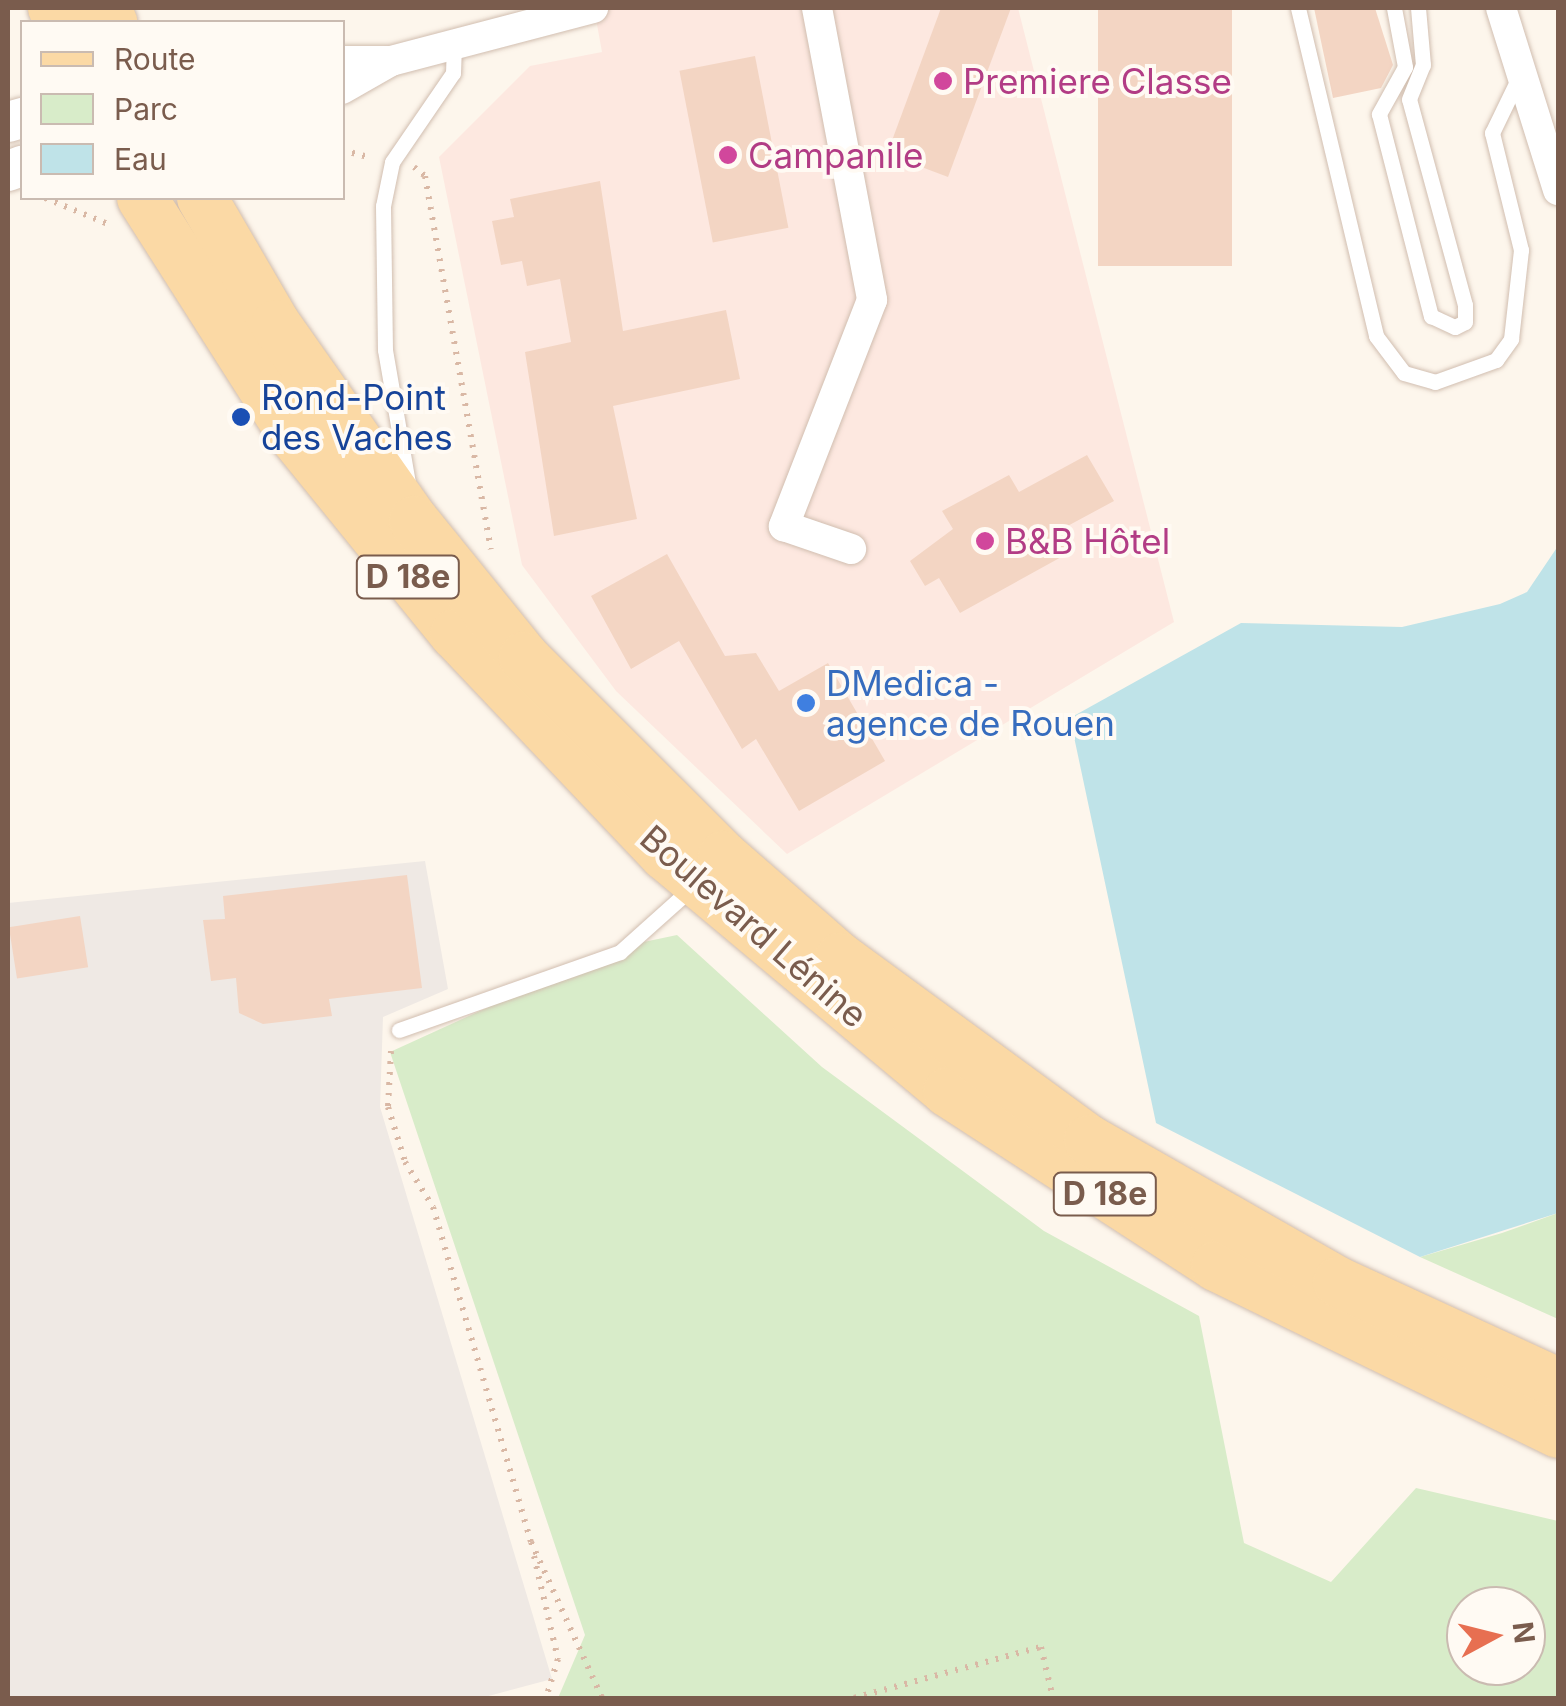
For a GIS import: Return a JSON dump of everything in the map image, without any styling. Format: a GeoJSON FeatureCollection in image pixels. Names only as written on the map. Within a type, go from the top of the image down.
{"type":"FeatureCollection","features":[{"type":"Feature","properties":{"kind":"main road","name":"Boulevard Lénine"},"geometry":{"type":"LineString","coordinates":[[203,200],[276,324],[414,521],[524,657],[649,786],[840,958],[983,1068],[1202,1208],[1558,1383]]}},
{"type":"Feature","properties":{"kind":"main road","name":"Boulevard Lénine"},"geometry":{"type":"LineString","coordinates":[[131,215],[294,435],[454,634],[698,882],[948,1092],[1216,1266],[1558,1432]]}},
{"type":"Feature","properties":{"kind":"street"},"geometry":{"type":"LineString","coordinates":[[345,86],[391,61],[593,8]]}},
{"type":"Feature","properties":{"kind":"street"},"geometry":{"type":"LineString","coordinates":[[817,8],[872,300],[784,526],[851,548]]}},
{"type":"Feature","properties":{"kind":"street"},"geometry":{"type":"LineString","coordinates":[[1501,8],[1558,190]]}},
{"type":"Feature","properties":{"kind":"street"},"geometry":{"type":"LineString","coordinates":[[345,61],[391,61]]}},
{"type":"Feature","properties":{"kind":"lane"},"geometry":{"type":"LineString","coordinates":[[1298,8],[1376,336],[1404,373],[1420,378],[1435,382],[1496,360],[1512,339],[1521,250],[1492,134],[1521,72]]}},
{"type":"Feature","properties":{"kind":"lane"},"geometry":{"type":"LineString","coordinates":[[1394,8],[1405,67],[1379,114],[1430,316],[1455,327],[1466,322],[1465,305],[1409,99],[1423,65],[1418,8]]}},
{"type":"Feature","properties":{"kind":"lane"},"geometry":{"type":"LineString","coordinates":[[414,521],[379,252],[392,162],[445,91],[454,42]]}},
{"type":"Feature","properties":{"kind":"lane"},"geometry":{"type":"LineString","coordinates":[[399,1030],[620,952],[698,882]]}},
{"type":"Feature","properties":{"kind":"path"},"geometry":{"type":"LineString","coordinates":[[345,151],[376,160]]}},
{"type":"Feature","properties":{"kind":"path"},"geometry":{"type":"LineString","coordinates":[[412,165],[425,176],[494,562]]}},
{"type":"Feature","properties":{"kind":"path"},"geometry":{"type":"LineString","coordinates":[[55,200],[131,215]]}},
{"type":"Feature","properties":{"kind":"path"},"geometry":{"type":"LineString","coordinates":[[399,1030],[386,1066],[388,1107],[405,1162],[433,1207],[531,1542],[558,1659],[546,1698]]}},
{"type":"Feature","properties":{"kind":"path"},"geometry":{"type":"LineString","coordinates":[[531,1542],[602,1698]]}},
{"type":"Feature","properties":{"kind":"path"},"geometry":{"type":"LineString","coordinates":[[854,1698],[1041,1647],[1053,1698]]}},
{"type":"Feature","properties":{"kind":"shaded area"},"geometry":{"type":"Polygon","coordinates":[[[594,8],[1018,8],[1174,622],[787,854],[616,691],[522,565],[439,157],[530,66],[602,52],[594,8]]]}},
{"type":"Feature","properties":{"kind":"shaded area"},"geometry":{"type":"Polygon","coordinates":[[[425,861],[448,989],[383,1017],[380,1107],[552,1679],[481,1698],[8,1698],[8,903],[425,861]]]}},
{"type":"Feature","properties":{"kind":"green space"},"geometry":{"type":"Polygon","coordinates":[[[677,935],[822,1067],[1044,1231],[1199,1316],[1244,1543],[1331,1582],[1416,1488],[1558,1521],[1558,1698],[558,1698],[585,1635],[390,1052],[620,947],[677,935]]]}},
{"type":"Feature","properties":{"kind":"green space"},"geometry":{"type":"Polygon","coordinates":[[[1558,1213],[1558,1319],[1420,1257],[1502,1233],[1558,1213]]]}},
{"type":"Feature","properties":{"kind":"water"},"geometry":{"type":"Polygon","coordinates":[[[1558,546],[1558,1213],[1420,1257],[1156,1123],[1070,718],[1241,623],[1402,627],[1500,604],[1527,592],[1558,546]]]}},
{"type":"Feature","properties":{"kind":"building"},"geometry":{"type":"Polygon","coordinates":[[[941,8],[1011,8],[948,177],[887,154],[941,8]]]}},
{"type":"Feature","properties":{"kind":"building"},"geometry":{"type":"Polygon","coordinates":[[[1098,8],[1232,8],[1232,266],[1098,266],[1098,8]]]}},
{"type":"Feature","properties":{"kind":"building"},"geometry":{"type":"Polygon","coordinates":[[[1314,8],[1375,8],[1393,65],[1381,88],[1333,98],[1314,8]]]}},
{"type":"Feature","properties":{"kind":"building"},"geometry":{"type":"Polygon","coordinates":[[[755,56],[788,228],[713,242],[679,71],[755,56]]]}},
{"type":"Feature","properties":{"kind":"building"},"geometry":{"type":"Polygon","coordinates":[[[600,181],[623,331],[726,310],[740,379],[613,406],[637,519],[554,536],[525,352],[571,342],[560,279],[527,286],[522,261],[501,265],[492,221],[514,217],[510,199],[600,181]]]}},
{"type":"Feature","properties":{"kind":"building"},"geometry":{"type":"Polygon","coordinates":[[[1087,455],[1114,501],[1062,529],[1074,550],[960,613],[939,578],[925,586],[910,561],[953,529],[942,511],[1009,475],[1019,492],[1087,455]]]}},
{"type":"Feature","properties":{"kind":"building"},"geometry":{"type":"Polygon","coordinates":[[[667,554],[725,656],[756,653],[779,691],[828,663],[885,761],[799,811],[756,739],[742,749],[679,641],[631,669],[591,596],[667,554]]]}},
{"type":"Feature","properties":{"kind":"building"},"geometry":{"type":"Polygon","coordinates":[[[407,875],[422,988],[329,999],[332,1016],[263,1024],[239,1013],[236,978],[211,981],[203,920],[225,919],[223,896],[407,875]]]}},
{"type":"Feature","properties":{"kind":"building"},"geometry":{"type":"Polygon","coordinates":[[[80,916],[88,967],[17,979],[9,927],[80,916]]]}},
{"type":"Feature","properties":{"kind":"place","name":"Premiere Classe"},"geometry":{"type":"Point","coordinates":[943,81]}},
{"type":"Feature","properties":{"kind":"place","name":"Campanile"},"geometry":{"type":"Point","coordinates":[728,155]}},
{"type":"Feature","properties":{"kind":"place","name":"Rond-Point des Vaches"},"geometry":{"type":"Point","coordinates":[241,417]}},
{"type":"Feature","properties":{"kind":"place","name":"B&B Hôtel"},"geometry":{"type":"Point","coordinates":[985,541]}},
{"type":"Feature","properties":{"kind":"place","name":"DMedica - agence de Rouen"},"geometry":{"type":"Point","coordinates":[806,703]}}]}
